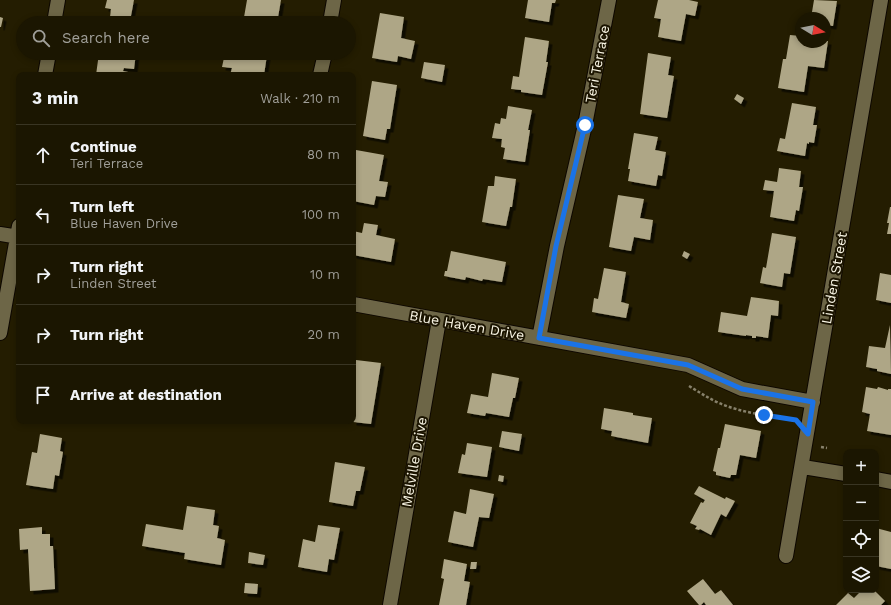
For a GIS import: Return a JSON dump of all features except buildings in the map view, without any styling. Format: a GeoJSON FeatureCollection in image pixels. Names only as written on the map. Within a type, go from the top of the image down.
{"type":"FeatureCollection","features":[{"type":"Feature","properties":{"kind":"street"},"geometry":{"type":"LineString","coordinates":[[55,16],[58,0]]}},
{"type":"Feature","properties":{"kind":"street"},"geometry":{"type":"LineString","coordinates":[[331,16],[334,0]]}},
{"type":"Feature","properties":{"kind":"street","name":"Teri Terrace"},"geometry":{"type":"LineString","coordinates":[[539,338],[556,246],[585,125],[609,0]]}},
{"type":"Feature","properties":{"kind":"street","name":"Linden Street"},"geometry":{"type":"LineString","coordinates":[[786,556],[881,0]]}},
{"type":"Feature","properties":{"kind":"street"},"geometry":{"type":"LineString","coordinates":[[46,72],[48,60]]}},
{"type":"Feature","properties":{"kind":"street"},"geometry":{"type":"LineString","coordinates":[[321,72],[323,60]]}},
{"type":"Feature","properties":{"kind":"street"},"geometry":{"type":"LineString","coordinates":[[0,234],[16,233]]}},
{"type":"Feature","properties":{"kind":"street"},"geometry":{"type":"LineString","coordinates":[[0,333],[16,244]]}},
{"type":"Feature","properties":{"kind":"street","name":"Blue Haven Drive"},"geometry":{"type":"LineString","coordinates":[[356,305],[688,365],[742,389],[813,402]]}},
{"type":"Feature","properties":{"kind":"street","name":"Melville Drive"},"geometry":{"type":"LineString","coordinates":[[390,605],[439,320]]}},
{"type":"Feature","properties":{"kind":"street"},"geometry":{"type":"LineString","coordinates":[[802,467],[843,474]]}},
{"type":"Feature","properties":{"kind":"street"},"geometry":{"type":"LineString","coordinates":[[879,480],[891,482]]}},
{"type":"Feature","properties":{"kind":"path"},"geometry":{"type":"LineString","coordinates":[[689,386],[720,404],[764,415],[796,420],[819,447],[827,448]]}},
{"type":"Feature","properties":{"kind":"route"},"geometry":{"type":"LineString","coordinates":[[585,125],[556,246],[539,338],[688,365],[742,389],[813,402],[808,434],[796,420],[764,415]]}}]}
